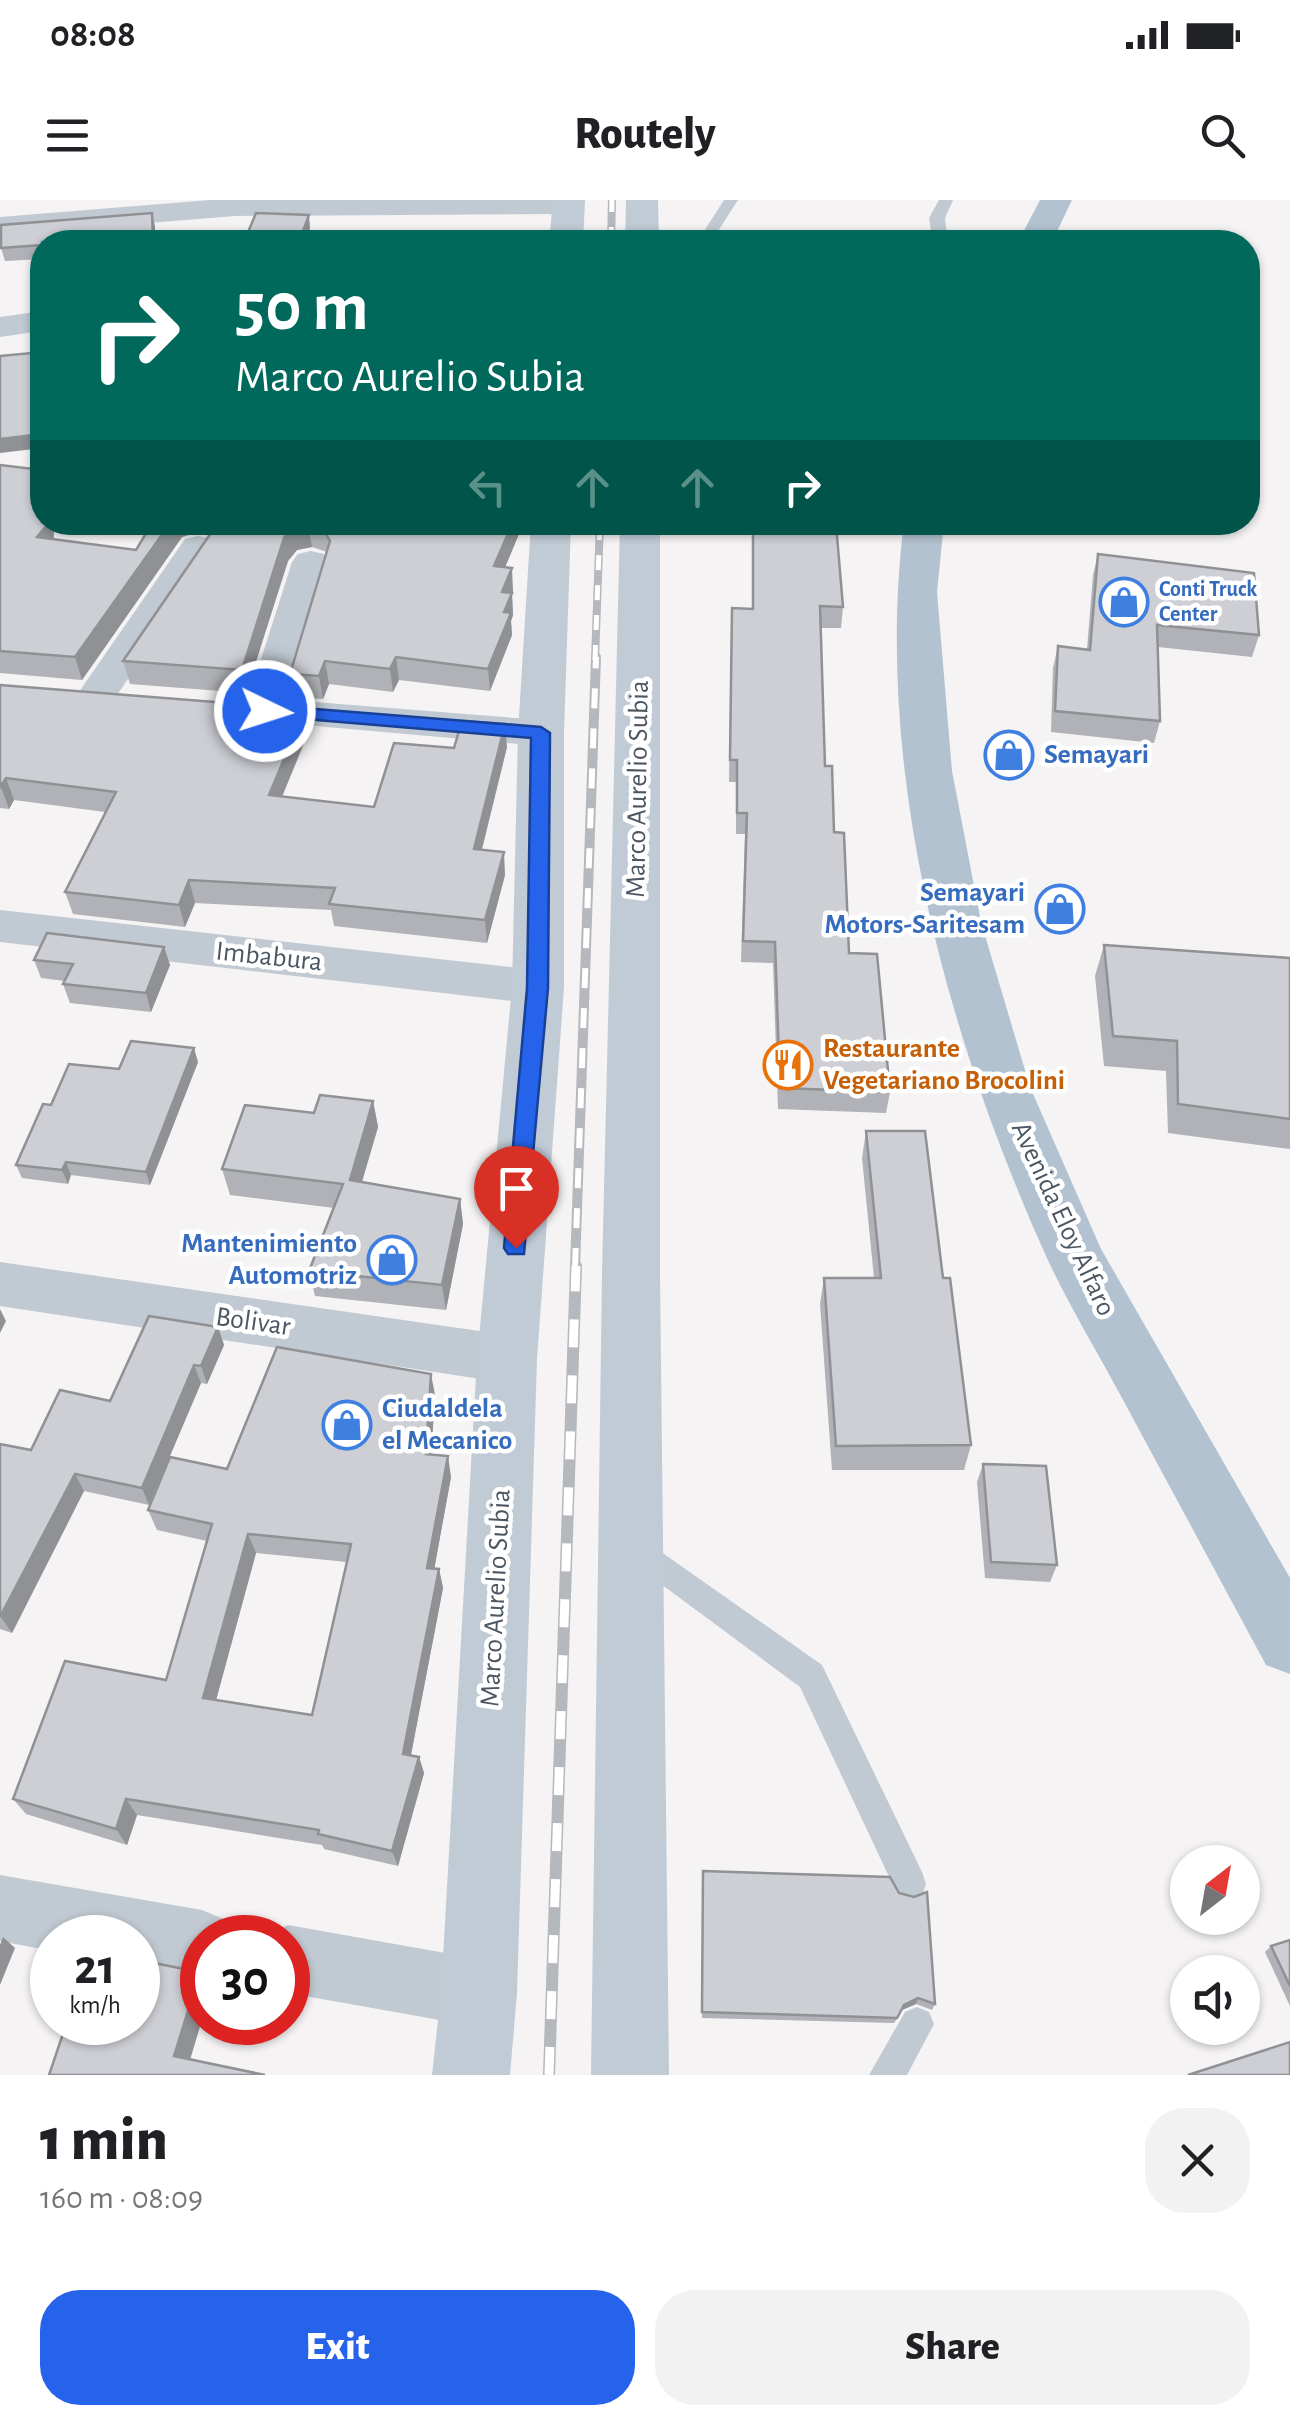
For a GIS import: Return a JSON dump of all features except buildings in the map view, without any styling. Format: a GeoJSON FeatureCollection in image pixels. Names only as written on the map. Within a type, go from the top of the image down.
{"type":"FeatureCollection","features":[{"type":"Feature","properties":{"kind":"main road"},"geometry":{"type":"LineString","coordinates":[[642,200],[642,230]]}},
{"type":"Feature","properties":{"kind":"main road"},"geometry":{"type":"LineString","coordinates":[[1041,230],[1056,200]]}},
{"type":"Feature","properties":{"kind":"main road"},"geometry":{"type":"LineString","coordinates":[[567,230],[569,202]]}},
{"type":"Feature","properties":{"kind":"main road","name":"Marco Aurelio Subia"},"geometry":{"type":"LineString","coordinates":[[471,2075],[479,1992],[507,1359],[538,988],[541,733],[550,535]]}},
{"type":"Feature","properties":{"kind":"main road","name":"Marco Aurelio Subia"},"geometry":{"type":"LineString","coordinates":[[630,2075],[640,535]]}},
{"type":"Feature","properties":{"kind":"main road","name":"Avenida Eloy Alfaro"},"geometry":{"type":"LineString","coordinates":[[923,535],[917,620],[929,770],[956,922],[1003,1087],[1076,1258],[1290,1642]]}},
{"type":"Feature","properties":{"kind":"street"},"geometry":{"type":"LineString","coordinates":[[0,226],[236,204],[396,208],[569,202]]}},
{"type":"Feature","properties":{"kind":"street"},"geometry":{"type":"LineString","coordinates":[[229,230],[236,204]]}},
{"type":"Feature","properties":{"kind":"street"},"geometry":{"type":"LineString","coordinates":[[392,230],[396,208]]}},
{"type":"Feature","properties":{"kind":"street"},"geometry":{"type":"LineString","coordinates":[[0,326],[30,322]]}},
{"type":"Feature","properties":{"kind":"street"},"geometry":{"type":"LineString","coordinates":[[95,698],[198,547]]}},
{"type":"Feature","properties":{"kind":"street"},"geometry":{"type":"LineString","coordinates":[[265,711],[311,562]]}},
{"type":"Feature","properties":{"kind":"street"},"geometry":{"type":"LineString","coordinates":[[208,707],[541,733]]}},
{"type":"Feature","properties":{"kind":"street","name":"Imbabura"},"geometry":{"type":"LineString","coordinates":[[0,926],[538,988]]}},
{"type":"Feature","properties":{"kind":"street","name":"Bolivar"},"geometry":{"type":"LineString","coordinates":[[0,1284],[507,1359]]}},
{"type":"Feature","properties":{"kind":"street"},"geometry":{"type":"LineString","coordinates":[[0,1908],[180,1940]]}},
{"type":"Feature","properties":{"kind":"street"},"geometry":{"type":"LineString","coordinates":[[310,1963],[479,1992]]}},
{"type":"Feature","properties":{"kind":"lane"},"geometry":{"type":"LineString","coordinates":[[712,230],[731,200]]}},
{"type":"Feature","properties":{"kind":"lane"},"geometry":{"type":"LineString","coordinates":[[939,230],[937,218],[946,200]]}},
{"type":"Feature","properties":{"kind":"lane"},"geometry":{"type":"LineString","coordinates":[[631,1545],[811,1676],[910,1884]]}},
{"type":"Feature","properties":{"kind":"lane"},"geometry":{"type":"LineString","coordinates":[[887,2075],[917,2024]]}},
{"type":"Feature","properties":{"kind":"railway"},"geometry":{"type":"LineString","coordinates":[[611,230],[612,200]]}},
{"type":"Feature","properties":{"kind":"railway"},"geometry":{"type":"LineString","coordinates":[[595,660],[600,535]]}},
{"type":"Feature","properties":{"kind":"railway"},"geometry":{"type":"LineString","coordinates":[[575,1268],[596,657]]}},
{"type":"Feature","properties":{"kind":"railway"},"geometry":{"type":"LineString","coordinates":[[549,2075],[576,1266]]}},
{"type":"Feature","properties":{"kind":"place","name":"Conti Truck Center"},"geometry":{"type":"Point","coordinates":[1124,602]}},
{"type":"Feature","properties":{"kind":"place","name":"Semayari"},"geometry":{"type":"Point","coordinates":[1009,755]}},
{"type":"Feature","properties":{"kind":"place","name":"Semayari Motors-Saritesam"},"geometry":{"type":"Point","coordinates":[1060,909]}},
{"type":"Feature","properties":{"kind":"place","name":"Restaurante Vegetariano Brocolini"},"geometry":{"type":"Point","coordinates":[788,1065]}},
{"type":"Feature","properties":{"kind":"place","name":"Mantenimiento Automotriz"},"geometry":{"type":"Point","coordinates":[392,1260]}},
{"type":"Feature","properties":{"kind":"place","name":"Ciudaldela el Mecanico"},"geometry":{"type":"Point","coordinates":[347,1425]}},
{"type":"Feature","properties":{"kind":"route"},"geometry":{"type":"LineString","coordinates":[[265,711],[541,733],[538,988],[516,1248]]}}]}
